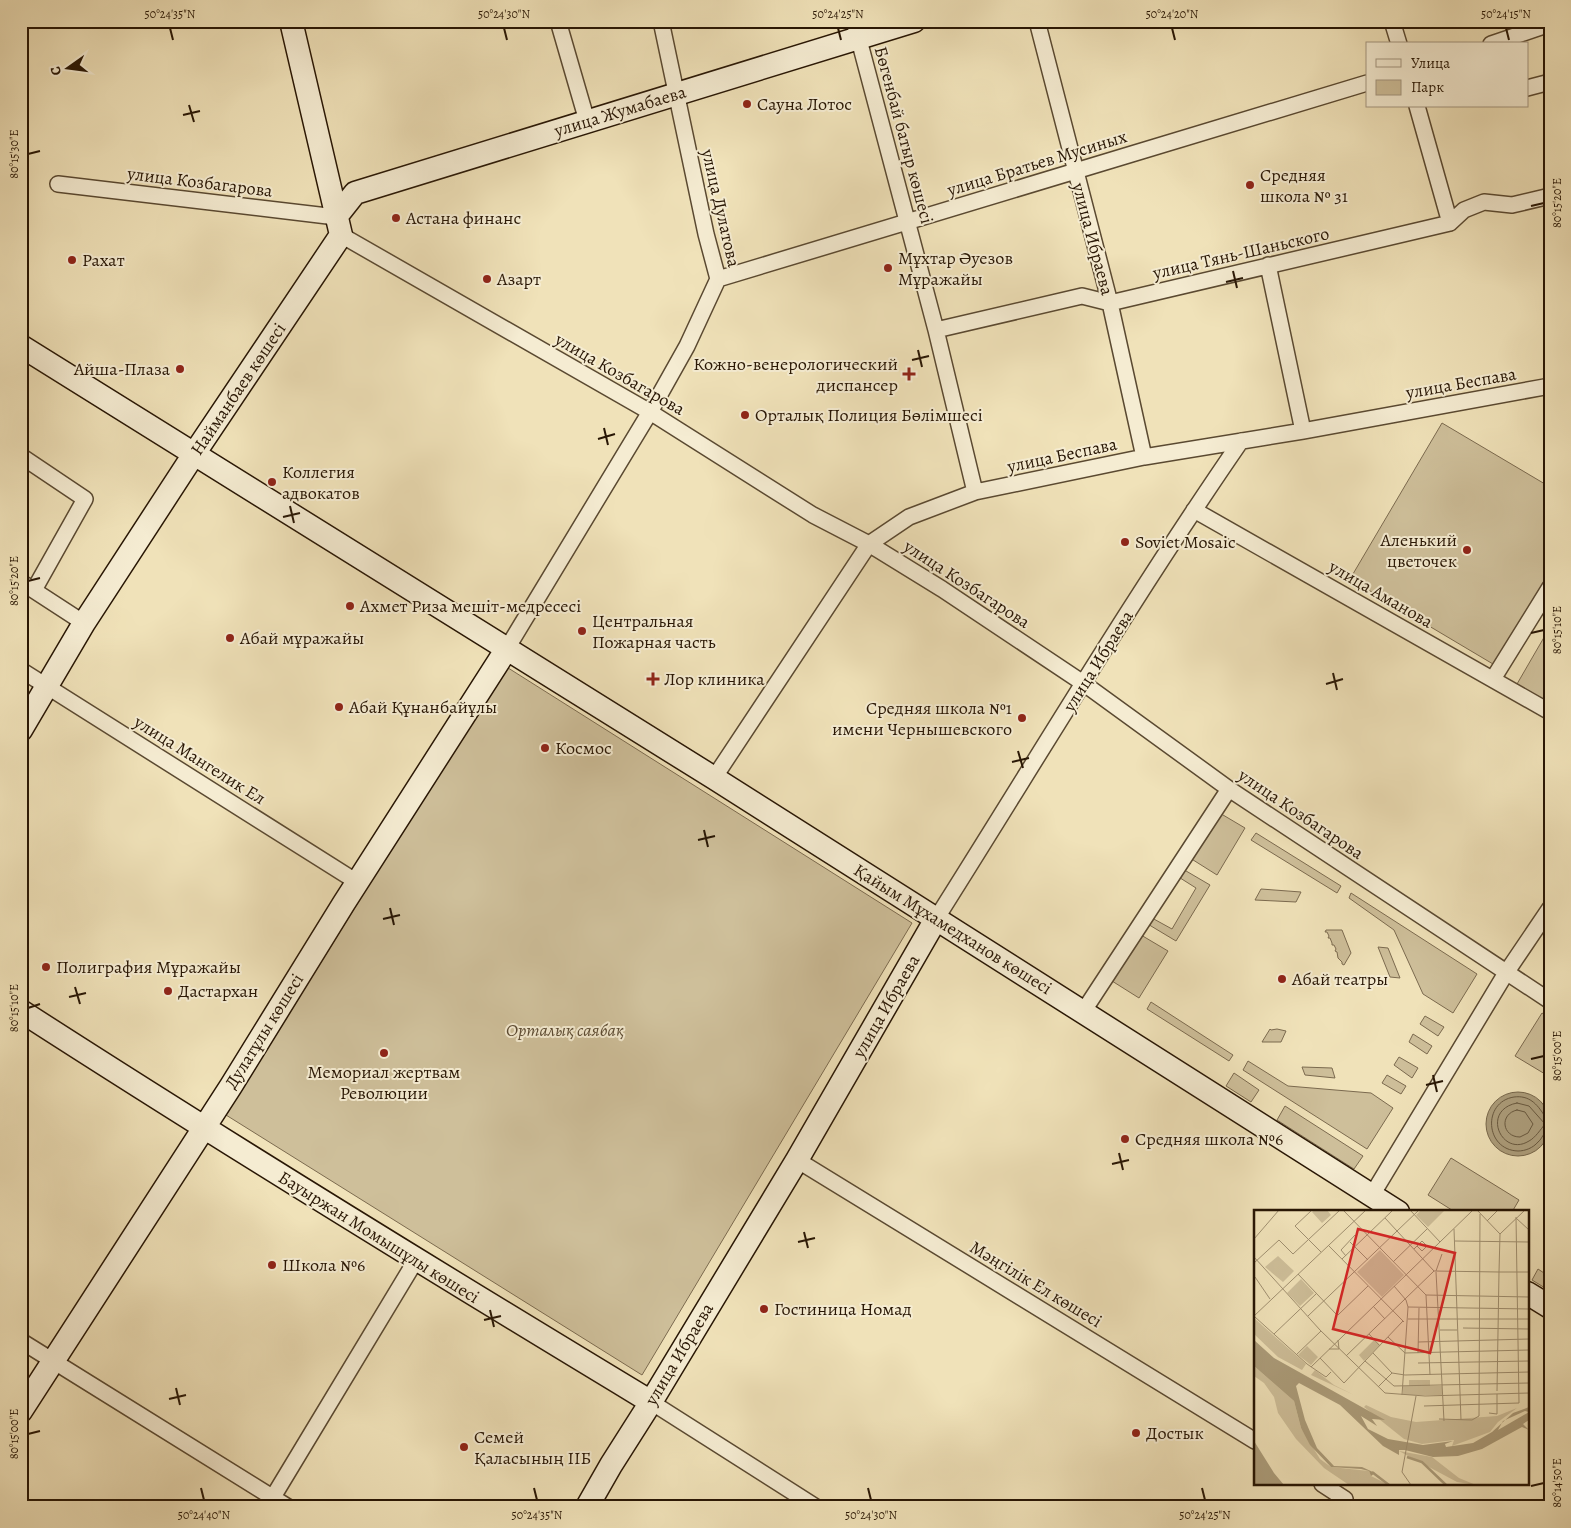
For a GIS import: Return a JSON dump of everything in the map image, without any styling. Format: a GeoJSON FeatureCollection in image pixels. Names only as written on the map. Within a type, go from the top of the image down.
{"type":"FeatureCollection","features":[{"type":"Feature","properties":{"kind":"street"},"geometry":{"type":"LineString","coordinates":[[291,21],[339,226]]}},
{"type":"Feature","properties":{"kind":"street"},"geometry":{"type":"LineString","coordinates":[[558,21],[587,121]]}},
{"type":"Feature","properties":{"kind":"street","name":"улица Дулатова"},"geometry":{"type":"LineString","coordinates":[[506,650],[650,412],[687,346],[718,279],[661,21]]}},
{"type":"Feature","properties":{"kind":"street","name":"улица Жумабаева"},"geometry":{"type":"LineString","coordinates":[[339,226],[356,193],[676,94],[856,30],[914,21]]}},
{"type":"Feature","properties":{"kind":"street","name":"улица Ибраева"},"geometry":{"type":"LineString","coordinates":[[1038,21],[1110,303],[1144,457]]}},
{"type":"Feature","properties":{"kind":"street"},"geometry":{"type":"LineString","coordinates":[[1392,21],[1398,42]]}},
{"type":"Feature","properties":{"kind":"street"},"geometry":{"type":"LineString","coordinates":[[1497,42],[1550,24]]}},
{"type":"Feature","properties":{"kind":"street","name":"Бөгенбай батыр көшесі"},"geometry":{"type":"LineString","coordinates":[[856,30],[936,330],[975,492]]}},
{"type":"Feature","properties":{"kind":"street"},"geometry":{"type":"LineString","coordinates":[[1528,88],[1550,82]]}},
{"type":"Feature","properties":{"kind":"street","name":"улица Братьев Мусиных"},"geometry":{"type":"LineString","coordinates":[[718,279],[1366,83]]}},
{"type":"Feature","properties":{"kind":"street"},"geometry":{"type":"LineString","coordinates":[[1418,108],[1450,223]]}},
{"type":"Feature","properties":{"kind":"street","name":"улица Козбагарова"},"geometry":{"type":"LineString","coordinates":[[58,184],[339,226],[650,412],[813,515],[869,544],[989,619],[1083,683],[1229,789],[1550,1001]]}},
{"type":"Feature","properties":{"kind":"street","name":"улица Тянь-Шаньского"},"geometry":{"type":"LineString","coordinates":[[936,330],[1082,296],[1110,303],[1450,223],[1464,210],[1484,202],[1512,205],[1550,196]]}},
{"type":"Feature","properties":{"kind":"street","name":"Найманбаев көшесі"},"geometry":{"type":"LineString","coordinates":[[21,730],[84,624],[339,226]]}},
{"type":"Feature","properties":{"kind":"street"},"geometry":{"type":"LineString","coordinates":[[1268,265],[1303,431]]}},
{"type":"Feature","properties":{"kind":"street","name":"Қайым Мұхамедханов көшесі"},"geometry":{"type":"LineString","coordinates":[[21,346],[714,778],[1395,1210]]}},
{"type":"Feature","properties":{"kind":"street","name":"улица Беспава"},"geometry":{"type":"LineString","coordinates":[[714,778],[869,544],[909,516],[975,492],[1144,457],[1303,431],[1550,386]]}},
{"type":"Feature","properties":{"kind":"street","name":"улица Ибраева"},"geometry":{"type":"LineString","coordinates":[[587,1507],[796,1160],[936,919],[1083,683],[1194,510],[1241,441]]}},
{"type":"Feature","properties":{"kind":"street"},"geometry":{"type":"LineString","coordinates":[[21,456],[85,499],[28,586],[84,624]]}},
{"type":"Feature","properties":{"kind":"street","name":"улица Аманова"},"geometry":{"type":"LineString","coordinates":[[1194,510],[1550,712]]}},
{"type":"Feature","properties":{"kind":"street"},"geometry":{"type":"LineString","coordinates":[[1493,679],[1550,587]]}},
{"type":"Feature","properties":{"kind":"street","name":"Дулатұлы көшесі"},"geometry":{"type":"LineString","coordinates":[[21,1411],[506,650]]}},
{"type":"Feature","properties":{"kind":"street","name":"улица Мангелик Ел"},"geometry":{"type":"LineString","coordinates":[[21,670],[357,882]]}},
{"type":"Feature","properties":{"kind":"street"},"geometry":{"type":"LineString","coordinates":[[1083,1012],[1229,789]]}},
{"type":"Feature","properties":{"kind":"street"},"geometry":{"type":"LineString","coordinates":[[1372,1196],[1506,973],[1550,908]]}},
{"type":"Feature","properties":{"kind":"street","name":"Бауыржан Момышұлы көшесі"},"geometry":{"type":"LineString","coordinates":[[21,1011],[203,1128],[651,1402],[816,1507]]}},
{"type":"Feature","properties":{"kind":"street","name":"Мәңгілік Ел көшесі"},"geometry":{"type":"LineString","coordinates":[[796,1160],[1254,1441]]}},
{"type":"Feature","properties":{"kind":"street"},"geometry":{"type":"LineString","coordinates":[[270,1502],[416,1260]]}},
{"type":"Feature","properties":{"kind":"street"},"geometry":{"type":"LineString","coordinates":[[1528,1294],[1550,1307]]}},
{"type":"Feature","properties":{"kind":"street"},"geometry":{"type":"LineString","coordinates":[[21,1341],[270,1502],[288,1507]]}},
{"type":"Feature","properties":{"kind":"street"},"geometry":{"type":"LineString","coordinates":[[1325,1486],[1345,1499]]}},
{"type":"Feature","properties":{"kind":"green space"},"geometry":{"type":"Polygon","coordinates":[[[1442,423],[1550,487],[1550,580],[1498,667],[1350,579],[1442,423]]]}},
{"type":"Feature","properties":{"kind":"green space"},"geometry":{"type":"Polygon","coordinates":[[[1550,627],[1550,703],[1517,684],[1550,627]]]}},
{"type":"Feature","properties":{"kind":"green space","name":"Орталық саябақ"},"geometry":{"type":"Polygon","coordinates":[[[505,666],[912,923],[642,1375],[226,1115],[505,666]]]}},
{"type":"Feature","properties":{"kind":"green space"},"geometry":{"type":"Polygon","coordinates":[[[1218,812],[1245,828],[1217,875],[1190,858],[1218,812]]]}},
{"type":"Feature","properties":{"kind":"green space"},"geometry":{"type":"Polygon","coordinates":[[[1256,833],[1341,886],[1337,893],[1251,840],[1256,833]]]}},
{"type":"Feature","properties":{"kind":"green space"},"geometry":{"type":"Polygon","coordinates":[[[1181,868],[1210,885],[1176,941],[1146,923],[1152,918],[1172,929],[1196,888],[1177,876],[1181,868]]]}},
{"type":"Feature","properties":{"kind":"green space"},"geometry":{"type":"Polygon","coordinates":[[[1261,889],[1301,892],[1296,902],[1255,900],[1261,889]]]}},
{"type":"Feature","properties":{"kind":"green space"},"geometry":{"type":"Polygon","coordinates":[[[1351,893],[1477,974],[1453,1013],[1423,994],[1394,930],[1349,898],[1351,893]]]}},
{"type":"Feature","properties":{"kind":"green space"},"geometry":{"type":"Polygon","coordinates":[[[1326,930],[1342,930],[1351,953],[1344,965],[1338,958],[1334,945],[1332,945],[1330,938],[1328,938],[1327,932],[1325,932],[1326,930]]]}},
{"type":"Feature","properties":{"kind":"green space"},"geometry":{"type":"Polygon","coordinates":[[[1141,935],[1168,951],[1139,998],[1112,981],[1141,935]]]}},
{"type":"Feature","properties":{"kind":"green space"},"geometry":{"type":"Polygon","coordinates":[[[1378,947],[1388,948],[1400,978],[1390,977],[1378,947]]]}},
{"type":"Feature","properties":{"kind":"green space"},"geometry":{"type":"Polygon","coordinates":[[[1151,1002],[1233,1055],[1229,1061],[1147,1009],[1151,1002]]]}},
{"type":"Feature","properties":{"kind":"green space"},"geometry":{"type":"Polygon","coordinates":[[[1542,1013],[1550,1018],[1550,1077],[1515,1056],[1542,1013]]]}},
{"type":"Feature","properties":{"kind":"green space"},"geometry":{"type":"Polygon","coordinates":[[[1425,1016],[1444,1027],[1438,1036],[1420,1024],[1425,1016]]]}},
{"type":"Feature","properties":{"kind":"green space"},"geometry":{"type":"Polygon","coordinates":[[[1270,1029],[1286,1031],[1281,1042],[1262,1042],[1270,1029]]]}},
{"type":"Feature","properties":{"kind":"green space"},"geometry":{"type":"Polygon","coordinates":[[[1413,1034],[1432,1046],[1427,1054],[1409,1042],[1413,1034]]]}},
{"type":"Feature","properties":{"kind":"green space"},"geometry":{"type":"Polygon","coordinates":[[[1399,1057],[1418,1068],[1412,1078],[1394,1065],[1399,1057]]]}},
{"type":"Feature","properties":{"kind":"green space"},"geometry":{"type":"Polygon","coordinates":[[[1248,1061],[1288,1086],[1371,1093],[1393,1108],[1367,1149],[1243,1070],[1248,1061]]]}},
{"type":"Feature","properties":{"kind":"green space"},"geometry":{"type":"Polygon","coordinates":[[[1302,1067],[1332,1068],[1335,1078],[1305,1075],[1302,1067]]]}},
{"type":"Feature","properties":{"kind":"green space"},"geometry":{"type":"Polygon","coordinates":[[[1234,1073],[1259,1090],[1251,1102],[1226,1086],[1234,1073]]]}},
{"type":"Feature","properties":{"kind":"green space"},"geometry":{"type":"Polygon","coordinates":[[[1387,1075],[1406,1086],[1401,1094],[1382,1083],[1387,1075]]]}},
{"type":"Feature","properties":{"kind":"green space"},"geometry":{"type":"Polygon","coordinates":[[[1285,1106],[1363,1156],[1354,1169],[1277,1120],[1285,1106]]]}},
{"type":"Feature","properties":{"kind":"green space"},"geometry":{"type":"Polygon","coordinates":[[[1451,1158],[1519,1200],[1513,1210],[1452,1210],[1428,1195],[1451,1158]]]}},
{"type":"Feature","properties":{"kind":"green space"},"geometry":{"type":"Polygon","coordinates":[[[1538,1269],[1550,1277],[1550,1291],[1532,1280],[1538,1269]]]}},
{"type":"Feature","properties":{"kind":"water"},"geometry":{"type":"Polygon","coordinates":[[[1512,1092],[1524,1092],[1541,1101],[1548,1112],[1550,1124],[1548,1136],[1541,1147],[1524,1156],[1512,1156],[1500,1151],[1491,1142],[1486,1130],[1486,1118],[1491,1106],[1500,1097],[1512,1092]]]}},
{"type":"Feature","properties":{"kind":"place","name":"Сауна Лотос"},"geometry":{"type":"Point","coordinates":[747,104]}},
{"type":"Feature","properties":{"kind":"place","name":"Средняя школа № 31"},"geometry":{"type":"Point","coordinates":[1250,185]}},
{"type":"Feature","properties":{"kind":"place","name":"Астана финанс"},"geometry":{"type":"Point","coordinates":[396,218]}},
{"type":"Feature","properties":{"kind":"place","name":"Рахат"},"geometry":{"type":"Point","coordinates":[72,260]}},
{"type":"Feature","properties":{"kind":"place","name":"Мұхтар Әуезов Мұражайы"},"geometry":{"type":"Point","coordinates":[888,268]}},
{"type":"Feature","properties":{"kind":"place","name":"Азарт"},"geometry":{"type":"Point","coordinates":[487,279]}},
{"type":"Feature","properties":{"kind":"place","name":"Айша-Плаза"},"geometry":{"type":"Point","coordinates":[180,369]}},
{"type":"Feature","properties":{"kind":"place","name":"Кожно-венерологический диспансер"},"geometry":{"type":"Point","coordinates":[909,374]}},
{"type":"Feature","properties":{"kind":"place","name":"Орталық Полиция Бөлімшесі"},"geometry":{"type":"Point","coordinates":[745,415]}},
{"type":"Feature","properties":{"kind":"place","name":"Коллегия адвокатов"},"geometry":{"type":"Point","coordinates":[272,482]}},
{"type":"Feature","properties":{"kind":"place","name":"Soviet Mosaic"},"geometry":{"type":"Point","coordinates":[1125,542]}},
{"type":"Feature","properties":{"kind":"place","name":"Аленький цветочек"},"geometry":{"type":"Point","coordinates":[1467,550]}},
{"type":"Feature","properties":{"kind":"place","name":"Ахмет Риза мешіт-медресесі"},"geometry":{"type":"Point","coordinates":[350,606]}},
{"type":"Feature","properties":{"kind":"place","name":"Центральная Пожарная часть"},"geometry":{"type":"Point","coordinates":[582,631]}},
{"type":"Feature","properties":{"kind":"place","name":"Абай мұражайы"},"geometry":{"type":"Point","coordinates":[230,638]}},
{"type":"Feature","properties":{"kind":"place","name":"Лор клиника"},"geometry":{"type":"Point","coordinates":[653,679]}},
{"type":"Feature","properties":{"kind":"place","name":"Абай Құнанбайұлы"},"geometry":{"type":"Point","coordinates":[339,707]}},
{"type":"Feature","properties":{"kind":"place","name":"Средняя школа №1 имени Чернышевского"},"geometry":{"type":"Point","coordinates":[1022,718]}},
{"type":"Feature","properties":{"kind":"place","name":"Космос"},"geometry":{"type":"Point","coordinates":[545,748]}},
{"type":"Feature","properties":{"kind":"place","name":"Полиграфия Мұражайы"},"geometry":{"type":"Point","coordinates":[46,967]}},
{"type":"Feature","properties":{"kind":"place","name":"Абай театры"},"geometry":{"type":"Point","coordinates":[1282,979]}},
{"type":"Feature","properties":{"kind":"place","name":"Дастархан"},"geometry":{"type":"Point","coordinates":[168,991]}},
{"type":"Feature","properties":{"kind":"place","name":"Мемориал жертвам Революции"},"geometry":{"type":"Point","coordinates":[384,1053]}},
{"type":"Feature","properties":{"kind":"place","name":"Средняя школа №6"},"geometry":{"type":"Point","coordinates":[1125,1139]}},
{"type":"Feature","properties":{"kind":"place","name":"Школа №6"},"geometry":{"type":"Point","coordinates":[272,1265]}},
{"type":"Feature","properties":{"kind":"place","name":"Гостиница Номад"},"geometry":{"type":"Point","coordinates":[764,1309]}},
{"type":"Feature","properties":{"kind":"place","name":"Достык"},"geometry":{"type":"Point","coordinates":[1136,1433]}},
{"type":"Feature","properties":{"kind":"place","name":"Семей Қаласының ІІБ"},"geometry":{"type":"Point","coordinates":[464,1447]}}]}
